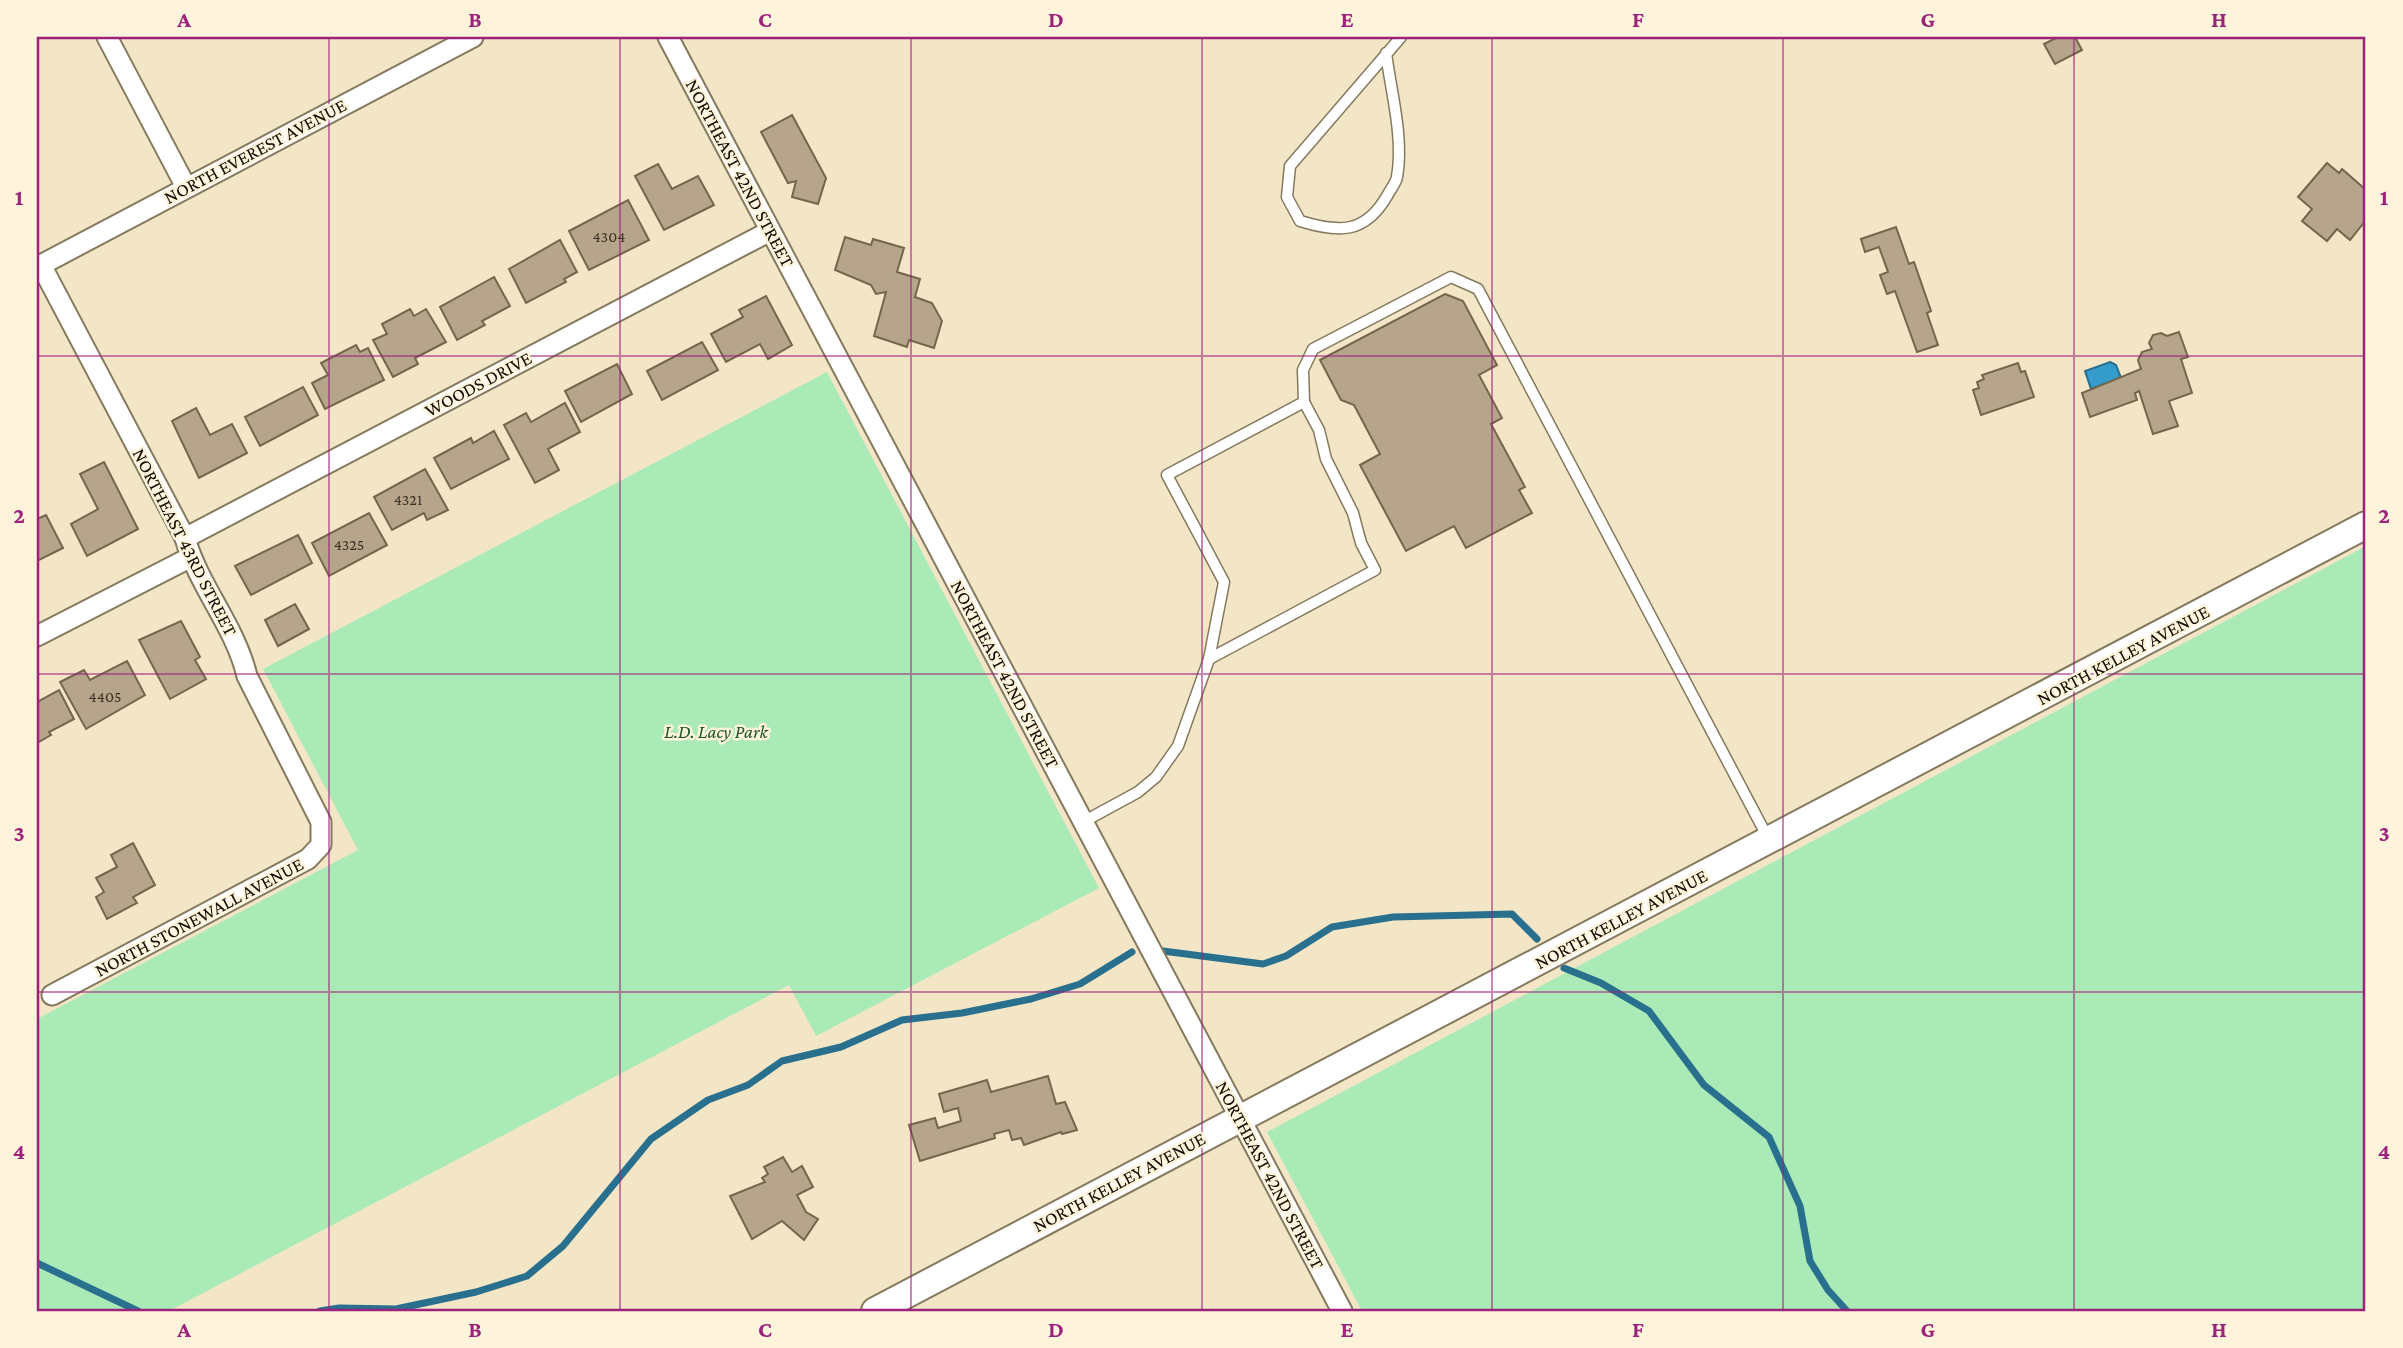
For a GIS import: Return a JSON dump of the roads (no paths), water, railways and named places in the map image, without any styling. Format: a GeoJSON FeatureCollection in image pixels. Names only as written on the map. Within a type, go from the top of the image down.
{"type":"FeatureCollection","features":[{"type":"Feature","properties":{"kind":"street"},"geometry":{"type":"LineString","coordinates":[[107,37],[186,187]]}},
{"type":"Feature","properties":{"kind":"street","name":"NORTH EVEREST AVENUE"},"geometry":{"type":"LineString","coordinates":[[39,266],[473,37]]}},
{"type":"Feature","properties":{"kind":"street","name":"NORTHEAST 42ND STREET"},"geometry":{"type":"LineString","coordinates":[[668,37],[1342,1311]]}},
{"type":"Feature","properties":{"kind":"street","name":"WOODS DRIVE"},"geometry":{"type":"LineString","coordinates":[[37,636],[188,547],[770,231]]}},
{"type":"Feature","properties":{"kind":"street","name":"NORTHEAST 43RD STREET"},"geometry":{"type":"LineString","coordinates":[[39,266],[241,650],[247,676],[321,822]]}},
{"type":"Feature","properties":{"kind":"street","name":"NORTH KELLEY AVENUE"},"geometry":{"type":"LineString","coordinates":[[875,1311],[2366,525]]}},
{"type":"Feature","properties":{"kind":"street","name":"NORTH STONEWALL AVENUE"},"geometry":{"type":"LineString","coordinates":[[52,995],[309,859],[321,845],[321,822]]}},
{"type":"Feature","properties":{"kind":"lane"},"geometry":{"type":"LineString","coordinates":[[1386,53],[1398,146],[1397,178],[1382,205],[1366,223],[1331,230],[1300,221],[1287,197],[1290,166],[1386,53],[1401,37]]}},
{"type":"Feature","properties":{"kind":"lane"},"geometry":{"type":"LineString","coordinates":[[1209,659],[1375,570],[1361,543],[1353,513],[1326,459],[1319,430],[1304,402],[1303,370],[1313,349],[1451,277],[1478,289],[1770,841]]}},
{"type":"Feature","properties":{"kind":"lane"},"geometry":{"type":"LineString","coordinates":[[1083,822],[1138,792],[1156,777],[1178,746],[1209,659],[1224,582],[1167,475],[1304,402]]}},
{"type":"Feature","properties":{"kind":"water"},"geometry":{"type":"Polygon","coordinates":[[[2110,362],[2116,365],[2121,378],[2091,389],[2085,371],[2110,362]]]}},
{"type":"Feature","properties":{"kind":"waterway"},"geometry":{"type":"LineString","coordinates":[[1163,951],[1263,964],[1286,956],[1332,927],[1393,917],[1512,914],[1537,939]]}},
{"type":"Feature","properties":{"kind":"waterway"},"geometry":{"type":"LineString","coordinates":[[320,1311],[339,1308],[396,1309],[476,1292],[527,1276],[563,1246],[651,1139],[708,1100],[748,1085],[782,1061],[841,1047],[902,1020],[962,1013],[1031,999],[1080,984],[1132,952]]}},
{"type":"Feature","properties":{"kind":"waterway"},"geometry":{"type":"LineString","coordinates":[[1564,968],[1601,983],[1649,1011],[1704,1085],[1769,1137],[1800,1206],[1810,1261],[1828,1290],[1847,1311]]}},
{"type":"Feature","properties":{"kind":"waterway"},"geometry":{"type":"LineString","coordinates":[[37,1263],[138,1311]]}},
{"type":"Feature","properties":{"kind":"park label","name":"L.D. Lacy Park"},"geometry":{"type":"Point","coordinates":[716,731]}}]}
